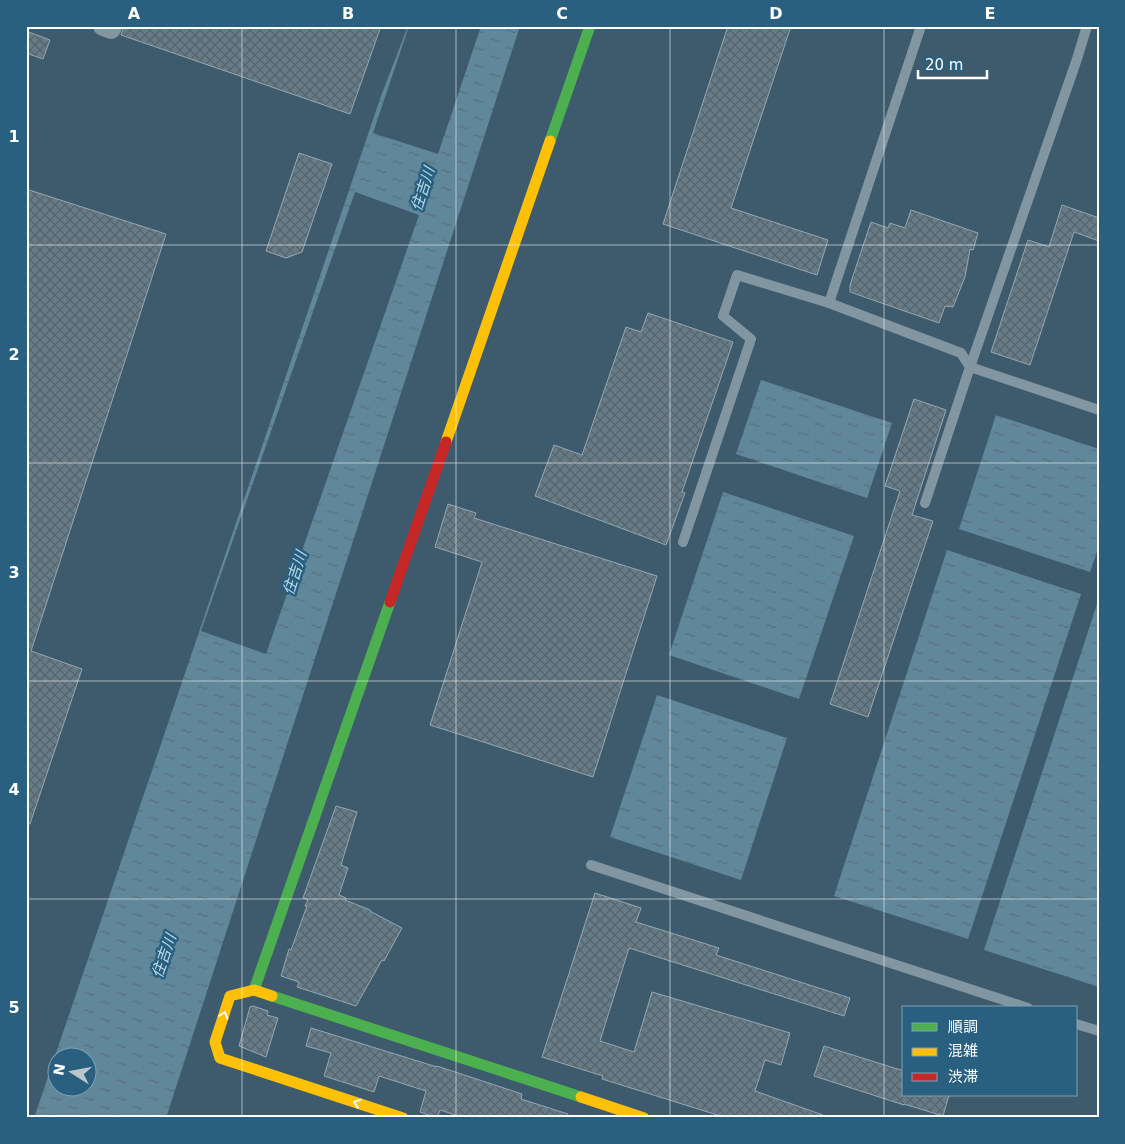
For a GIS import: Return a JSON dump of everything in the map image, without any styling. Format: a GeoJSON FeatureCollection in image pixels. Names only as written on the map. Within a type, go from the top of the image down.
{"type":"FeatureCollection","features":[{"type":"Feature","properties":{"kind":"street"},"geometry":{"type":"LineString","coordinates":[[102,26],[111,29],[112,26]]}},
{"type":"Feature","properties":{"kind":"street"},"geometry":{"type":"LineString","coordinates":[[254,990],[590,26]]}},
{"type":"Feature","properties":{"kind":"street"},"geometry":{"type":"LineString","coordinates":[[403,1118],[220,1058],[215,1042],[230,996],[254,990],[644,1118]]}},
{"type":"Feature","properties":{"kind":"lane"},"geometry":{"type":"LineString","coordinates":[[828,303],[921,26]]}},
{"type":"Feature","properties":{"kind":"lane"},"geometry":{"type":"LineString","coordinates":[[925,503],[1087,26]]}},
{"type":"Feature","properties":{"kind":"lane"},"geometry":{"type":"LineString","coordinates":[[682,542],[751,339],[723,316],[737,275],[828,303],[960,353],[970,367],[1099,410]]}},
{"type":"Feature","properties":{"kind":"lane"},"geometry":{"type":"LineString","coordinates":[[591,865],[1022,1006]]}},
{"type":"Feature","properties":{"kind":"lane"},"geometry":{"type":"LineString","coordinates":[[1078,1025],[1099,1031]]}},
{"type":"Feature","properties":{"kind":"water","name":"住吉川"},"geometry":{"type":"Polygon","coordinates":[[[408,26],[520,26],[166,1118],[34,1118],[48,1077],[48,1096],[98,1096],[98,1046],[58,1046],[381,96],[408,26]]]}},
{"type":"Feature","properties":{"kind":"water"},"geometry":{"type":"Polygon","coordinates":[[[761,380],[892,423],[867,498],[736,454],[761,380]]]}},
{"type":"Feature","properties":{"kind":"water"},"geometry":{"type":"Polygon","coordinates":[[[996,415],[1099,449],[1099,546],[1090,572],[959,529],[996,415]]]}},
{"type":"Feature","properties":{"kind":"water"},"geometry":{"type":"Polygon","coordinates":[[[723,492],[854,536],[799,699],[669,655],[723,492]]]}},
{"type":"Feature","properties":{"kind":"water"},"geometry":{"type":"Polygon","coordinates":[[[947,550],[1081,594],[968,939],[834,896],[947,550]]]}},
{"type":"Feature","properties":{"kind":"water"},"geometry":{"type":"Polygon","coordinates":[[[1099,598],[1099,987],[984,950],[1099,598]]]}},
{"type":"Feature","properties":{"kind":"water"},"geometry":{"type":"Polygon","coordinates":[[[657,695],[787,738],[741,880],[610,837],[657,695]]]}},
{"type":"Feature","properties":{"kind":"pier"},"geometry":{"type":"Polygon","coordinates":[[[409,26],[481,26],[438,154],[373,133],[409,26]]]}},
{"type":"Feature","properties":{"kind":"pier"},"geometry":{"type":"Polygon","coordinates":[[[355,192],[419,215],[266,654],[201,631],[355,192]]]}},
{"type":"Feature","properties":{"kind":"building"},"geometry":{"type":"Polygon","coordinates":[[[124,26],[381,26],[350,114],[121,35],[124,26]]]}},
{"type":"Feature","properties":{"kind":"building"},"geometry":{"type":"Polygon","coordinates":[[[728,26],[791,26],[731,208],[828,240],[817,275],[663,224],[728,26]]]}},
{"type":"Feature","properties":{"kind":"building"},"geometry":{"type":"Polygon","coordinates":[[[26,31],[50,40],[43,59],[26,53],[26,31]]]}},
{"type":"Feature","properties":{"kind":"building"},"geometry":{"type":"Polygon","coordinates":[[[299,153],[332,164],[302,252],[286,258],[266,251],[299,153]]]}},
{"type":"Feature","properties":{"kind":"building"},"geometry":{"type":"Polygon","coordinates":[[[26,189],[166,234],[31,651],[82,669],[30,824],[26,824],[26,189]]]}},
{"type":"Feature","properties":{"kind":"building"},"geometry":{"type":"Polygon","coordinates":[[[1062,205],[1099,218],[1099,241],[1074,232],[1030,365],[991,352],[1028,240],[1049,247],[1062,205]]]}},
{"type":"Feature","properties":{"kind":"building"},"geometry":{"type":"Polygon","coordinates":[[[911,210],[978,233],[973,250],[970,249],[965,277],[953,307],[945,306],[939,323],[850,292],[850,285],[871,222],[888,228],[890,223],[905,228],[911,210]]]}},
{"type":"Feature","properties":{"kind":"building"},"geometry":{"type":"Polygon","coordinates":[[[648,313],[733,342],[682,492],[685,493],[666,545],[535,496],[554,445],[582,455],[626,327],[641,332],[648,313]]]}},
{"type":"Feature","properties":{"kind":"building"},"geometry":{"type":"Polygon","coordinates":[[[914,399],[946,410],[912,515],[933,521],[868,717],[830,704],[900,491],[885,486],[914,399]]]}},
{"type":"Feature","properties":{"kind":"building"},"geometry":{"type":"Polygon","coordinates":[[[448,504],[476,513],[474,518],[657,576],[593,777],[430,725],[482,562],[435,547],[448,504]]]}},
{"type":"Feature","properties":{"kind":"building"},"geometry":{"type":"Polygon","coordinates":[[[336,806],[357,812],[341,865],[348,868],[339,895],[346,898],[345,900],[370,910],[402,928],[356,1006],[297,987],[299,982],[281,976],[289,949],[291,950],[307,906],[305,906],[308,900],[303,898],[336,806]]]}},
{"type":"Feature","properties":{"kind":"building"},"geometry":{"type":"Polygon","coordinates":[[[595,893],[641,908],[636,922],[719,948],[716,955],[850,998],[844,1016],[629,948],[600,1041],[634,1052],[652,992],[790,1033],[781,1065],[765,1060],[755,1091],[823,1115],[823,1118],[727,1118],[602,1079],[603,1076],[542,1057],[595,893]]]}},
{"type":"Feature","properties":{"kind":"building"},"geometry":{"type":"Polygon","coordinates":[[[253,1006],[268,1011],[267,1015],[278,1018],[266,1057],[239,1046],[250,1007],[253,1006]]]}},
{"type":"Feature","properties":{"kind":"building"},"geometry":{"type":"Polygon","coordinates":[[[311,1028],[522,1094],[521,1099],[568,1114],[567,1118],[465,1118],[440,1110],[437,1118],[420,1112],[426,1091],[379,1076],[374,1092],[324,1076],[331,1053],[306,1046],[311,1028]]]}},
{"type":"Feature","properties":{"kind":"building"},"geometry":{"type":"Polygon","coordinates":[[[824,1046],[902,1070],[902,1096],[949,1096],[943,1116],[814,1076],[824,1046]]]}},
{"type":"Feature","properties":{"kind":"traffic: fast"},"geometry":{"type":"LineString","coordinates":[[550,141],[590,26]]}},
{"type":"Feature","properties":{"kind":"traffic: fast"},"geometry":{"type":"LineString","coordinates":[[254,990],[390,602]]}},
{"type":"Feature","properties":{"kind":"traffic: fast"},"geometry":{"type":"LineString","coordinates":[[272,996],[581,1097]]}},
{"type":"Feature","properties":{"kind":"traffic: slow"},"geometry":{"type":"LineString","coordinates":[[446,442],[550,141]]}},
{"type":"Feature","properties":{"kind":"traffic: slow"},"geometry":{"type":"LineString","coordinates":[[272,996],[254,990],[230,996],[215,1042],[220,1058],[403,1118]]}},
{"type":"Feature","properties":{"kind":"traffic: slow"},"geometry":{"type":"LineString","coordinates":[[581,1097],[644,1118]]}},
{"type":"Feature","properties":{"kind":"traffic: jam"},"geometry":{"type":"LineString","coordinates":[[390,602],[446,442]]}}]}
